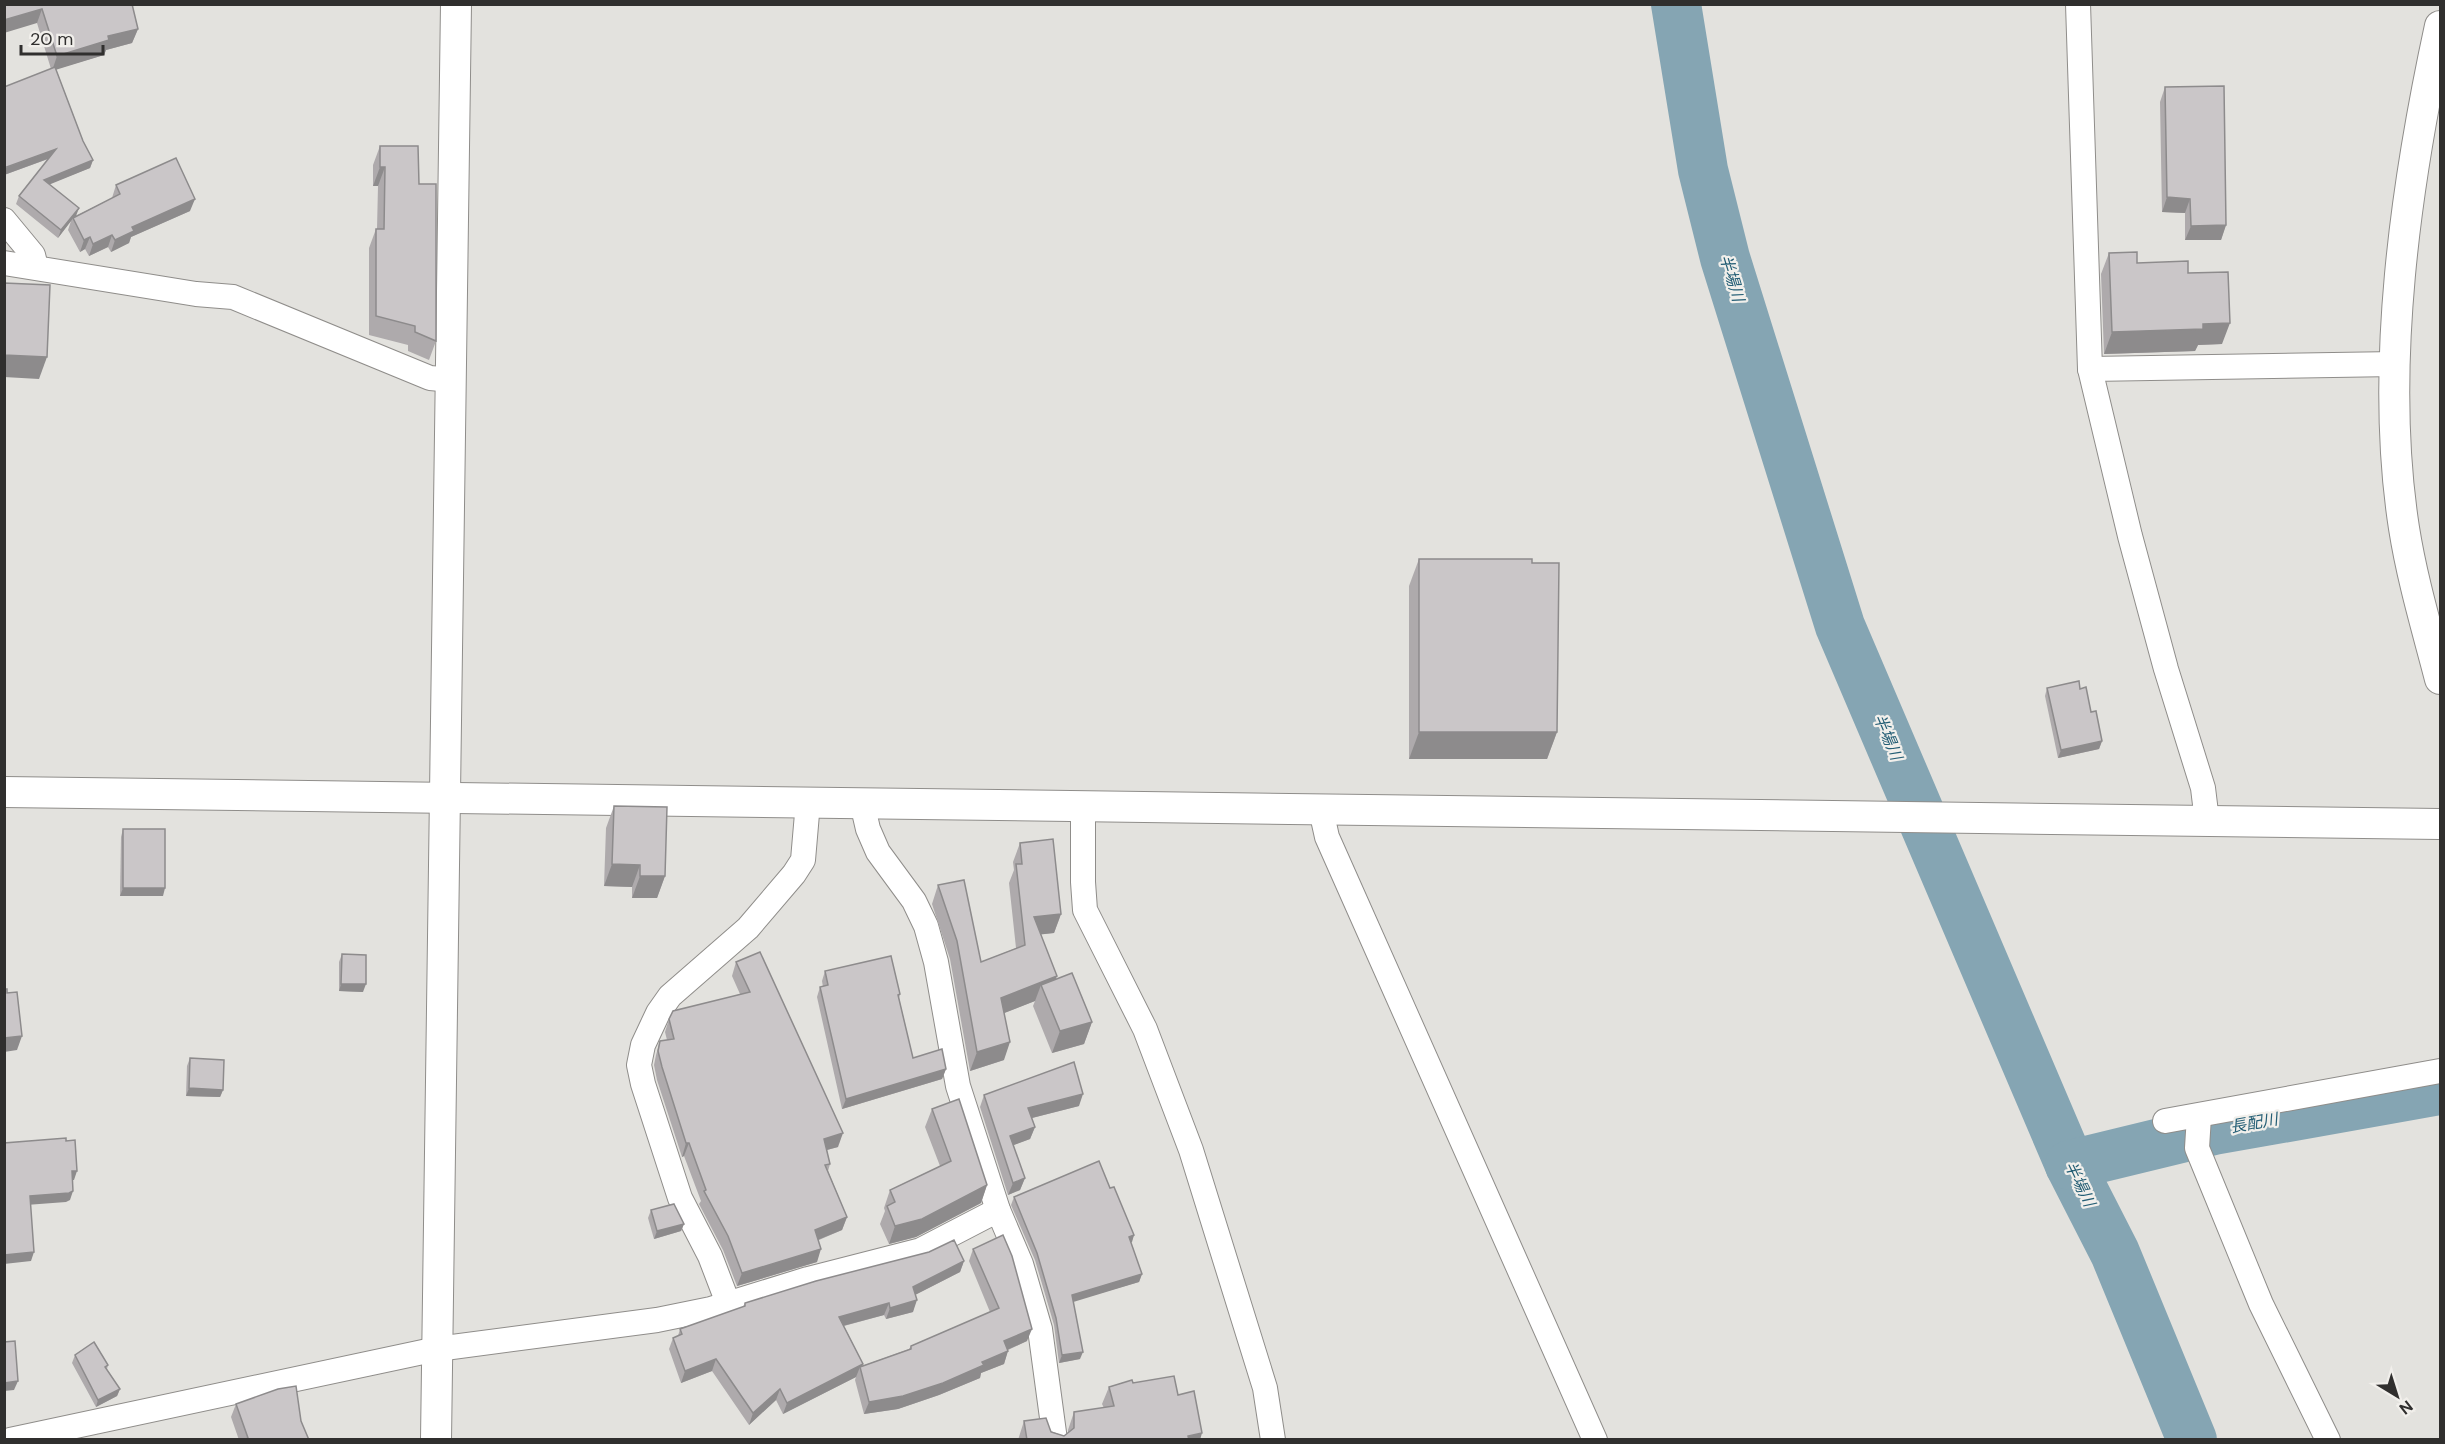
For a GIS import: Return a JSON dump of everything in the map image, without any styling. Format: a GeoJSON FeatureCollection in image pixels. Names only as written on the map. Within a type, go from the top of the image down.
{"type":"FeatureCollection","features":[{"type":"Feature","properties":{"kind":"street"},"geometry":{"type":"LineString","coordinates":[[436,1440],[453,380],[456,4]]}},
{"type":"Feature","properties":{"kind":"street"},"geometry":{"type":"LineString","coordinates":[[2078,4],[2090,369],[2130,536],[2166,669],[2203,788],[2207,821]]}},
{"type":"Feature","properties":{"kind":"street"},"geometry":{"type":"LineString","coordinates":[[2440,26],[2407,207],[2396,364],[2398,460],[2403,526],[2412,572],[2440,678]]}},
{"type":"Feature","properties":{"kind":"street"},"geometry":{"type":"LineString","coordinates":[[4,220],[33,255],[36,267]]}},
{"type":"Feature","properties":{"kind":"street"},"geometry":{"type":"LineString","coordinates":[[4,263],[195,294],[232,297],[430,378],[453,380]]}},
{"type":"Feature","properties":{"kind":"street"},"geometry":{"type":"LineString","coordinates":[[2090,369],[2396,364]]}},
{"type":"Feature","properties":{"kind":"street"},"geometry":{"type":"LineString","coordinates":[[4,792],[2440,824]]}},
{"type":"Feature","properties":{"kind":"street"},"geometry":{"type":"LineString","coordinates":[[728,1304],[710,1256],[680,1198],[639,1065],[643,1045],[658,1013],[670,996],[748,928],[794,874],[803,860],[808,802]]}},
{"type":"Feature","properties":{"kind":"street"},"geometry":{"type":"LineString","coordinates":[[862,803],[868,829],[878,852],[914,901],[926,926],[936,962],[958,1086],[998,1210],[1021,1264],[1040,1329],[1055,1440]]}},
{"type":"Feature","properties":{"kind":"street"},"geometry":{"type":"LineString","coordinates":[[1083,806],[1085,910],[1146,1029],[1191,1150],[1265,1388],[1273,1440]]}},
{"type":"Feature","properties":{"kind":"street"},"geometry":{"type":"LineString","coordinates":[[1321,810],[1327,837],[1595,1440]]}},
{"type":"Feature","properties":{"kind":"street"},"geometry":{"type":"LineString","coordinates":[[2165,1121],[2198,1119],[2440,1071]]}},
{"type":"Feature","properties":{"kind":"street"},"geometry":{"type":"LineString","coordinates":[[2198,1119],[2197,1148],[2261,1304],[2328,1440]]}},
{"type":"Feature","properties":{"kind":"street"},"geometry":{"type":"LineString","coordinates":[[10,1440],[437,1350],[657,1320],[728,1304],[921,1250],[998,1210]]}},
{"type":"Feature","properties":{"kind":"building"},"geometry":{"type":"Polygon","coordinates":[[[4,4],[132,4],[138,29],[108,36],[109,40],[57,56],[42,9],[4,20],[4,4]]]}},
{"type":"Feature","properties":{"kind":"building"},"geometry":{"type":"Polygon","coordinates":[[[55,67],[83,141],[93,160],[44,180],[79,208],[61,230],[19,196],[56,149],[4,168],[4,87],[55,67]]]}},
{"type":"Feature","properties":{"kind":"building"},"geometry":{"type":"Polygon","coordinates":[[[2224,86],[2226,225],[2191,226],[2190,199],[2167,197],[2165,87],[2224,86]]]}},
{"type":"Feature","properties":{"kind":"building"},"geometry":{"type":"Polygon","coordinates":[[[380,146],[418,146],[419,184],[436,184],[436,341],[415,332],[415,326],[376,316],[376,229],[384,229],[385,167],[380,167],[380,146]]]}},
{"type":"Feature","properties":{"kind":"building"},"geometry":{"type":"Polygon","coordinates":[[[176,158],[195,199],[132,227],[134,231],[115,240],[112,235],[93,244],[90,237],[84,240],[73,218],[120,194],[116,185],[176,158]]]}},
{"type":"Feature","properties":{"kind":"building"},"geometry":{"type":"Polygon","coordinates":[[[2137,252],[2137,263],[2188,261],[2188,273],[2228,272],[2230,323],[2203,324],[2203,329],[2112,332],[2109,253],[2137,252]]]}},
{"type":"Feature","properties":{"kind":"building"},"geometry":{"type":"Polygon","coordinates":[[[4,283],[50,285],[47,357],[4,355],[4,283]]]}},
{"type":"Feature","properties":{"kind":"building"},"geometry":{"type":"Polygon","coordinates":[[[1419,559],[1532,559],[1532,563],[1559,563],[1557,732],[1419,732],[1419,559]]]}},
{"type":"Feature","properties":{"kind":"building"},"geometry":{"type":"Polygon","coordinates":[[[2079,681],[2080,689],[2086,687],[2091,712],[2096,711],[2102,741],[2061,750],[2047,688],[2079,681]]]}},
{"type":"Feature","properties":{"kind":"building"},"geometry":{"type":"Polygon","coordinates":[[[614,806],[667,807],[665,876],[640,876],[640,865],[612,864],[614,806]]]}},
{"type":"Feature","properties":{"kind":"building"},"geometry":{"type":"Polygon","coordinates":[[[123,829],[165,829],[165,888],[123,888],[123,829]]]}},
{"type":"Feature","properties":{"kind":"building"},"geometry":{"type":"Polygon","coordinates":[[[1053,839],[1061,914],[1034,917],[1057,976],[1001,998],[1010,1042],[977,1052],[957,941],[938,885],[964,880],[981,962],[1025,945],[1016,864],[1022,864],[1020,843],[1053,839]]]}},
{"type":"Feature","properties":{"kind":"building"},"geometry":{"type":"Polygon","coordinates":[[[760,952],[843,1133],[824,1139],[830,1164],[825,1165],[847,1217],[815,1230],[821,1249],[742,1273],[728,1236],[704,1191],[706,1190],[689,1143],[686,1143],[658,1051],[660,1041],[674,1039],[669,1019],[673,1011],[750,992],[736,962],[760,952]]]}},
{"type":"Feature","properties":{"kind":"building"},"geometry":{"type":"Polygon","coordinates":[[[342,954],[366,955],[366,984],[341,984],[342,954]]]}},
{"type":"Feature","properties":{"kind":"building"},"geometry":{"type":"Polygon","coordinates":[[[891,956],[913,1058],[942,1049],[946,1069],[846,1099],[820,987],[828,985],[825,971],[891,956]]]}},
{"type":"Feature","properties":{"kind":"building"},"geometry":{"type":"Polygon","coordinates":[[[1072,973],[1092,1022],[1060,1031],[1041,985],[1072,973]]]}},
{"type":"Feature","properties":{"kind":"building"},"geometry":{"type":"Polygon","coordinates":[[[4,989],[7,989],[7,993],[17,992],[22,1036],[4,1038],[4,989]]]}},
{"type":"Feature","properties":{"kind":"building"},"geometry":{"type":"Polygon","coordinates":[[[190,1058],[224,1060],[223,1090],[189,1088],[190,1058]]]}},
{"type":"Feature","properties":{"kind":"building"},"geometry":{"type":"Polygon","coordinates":[[[1074,1062],[1083,1094],[1028,1108],[1035,1127],[1010,1136],[1025,1178],[1013,1183],[984,1095],[1074,1062]]]}},
{"type":"Feature","properties":{"kind":"building"},"geometry":{"type":"Polygon","coordinates":[[[959,1099],[987,1185],[922,1219],[895,1226],[887,1206],[895,1202],[890,1190],[951,1161],[932,1109],[959,1099]]]}},
{"type":"Feature","properties":{"kind":"building"},"geometry":{"type":"Polygon","coordinates":[[[66,1138],[66,1141],[75,1140],[77,1171],[72,1171],[73,1191],[30,1196],[34,1252],[4,1255],[4,1143],[66,1138]]]}},
{"type":"Feature","properties":{"kind":"building"},"geometry":{"type":"Polygon","coordinates":[[[1099,1161],[1110,1188],[1114,1187],[1134,1235],[1129,1237],[1142,1274],[1072,1295],[1083,1352],[1062,1355],[1056,1318],[1037,1253],[1014,1197],[1099,1161]]]}},
{"type":"Feature","properties":{"kind":"building"},"geometry":{"type":"Polygon","coordinates":[[[674,1204],[684,1224],[657,1231],[651,1210],[674,1204]]]}},
{"type":"Feature","properties":{"kind":"building"},"geometry":{"type":"Polygon","coordinates":[[[1003,1235],[1012,1256],[1032,1329],[1004,1341],[1008,1351],[982,1362],[984,1365],[943,1383],[903,1396],[869,1402],[860,1367],[911,1349],[911,1346],[999,1308],[973,1249],[1003,1235]]]}},
{"type":"Feature","properties":{"kind":"building"},"geometry":{"type":"Polygon","coordinates":[[[954,1240],[964,1261],[913,1287],[917,1300],[890,1308],[889,1303],[839,1317],[863,1364],[787,1403],[780,1389],[753,1413],[716,1359],[685,1371],[673,1338],[682,1334],[680,1329],[745,1306],[745,1303],[816,1281],[929,1252],[954,1240]]]}},
{"type":"Feature","properties":{"kind":"building"},"geometry":{"type":"Polygon","coordinates":[[[15,1341],[18,1381],[4,1383],[4,1342],[15,1341]]]}},
{"type":"Feature","properties":{"kind":"building"},"geometry":{"type":"Polygon","coordinates":[[[94,1342],[108,1365],[105,1367],[120,1389],[98,1400],[75,1355],[94,1342]]]}},
{"type":"Feature","properties":{"kind":"building"},"geometry":{"type":"Polygon","coordinates":[[[1174,1376],[1178,1395],[1194,1391],[1202,1433],[1188,1436],[1189,1440],[1027,1440],[1024,1421],[1046,1418],[1051,1432],[1064,1436],[1074,1428],[1074,1412],[1114,1406],[1109,1387],[1132,1380],[1133,1383],[1174,1376]]]}},
{"type":"Feature","properties":{"kind":"building"},"geometry":{"type":"Polygon","coordinates":[[[296,1386],[301,1421],[309,1440],[244,1440],[248,1438],[236,1404],[278,1389],[296,1386]]]}},
{"type":"Feature","properties":{"kind":"waterway","name":"半場川"},"geometry":{"type":"LineString","coordinates":[[1676,4],[1703,170],[1725,258],[1840,626],[2070,1165],[2115,1253],[2192,1440]]}},
{"type":"Feature","properties":{"kind":"waterway","name":"長配川"},"geometry":{"type":"LineString","coordinates":[[2070,1165],[2214,1130],[2440,1090]]}}]}
